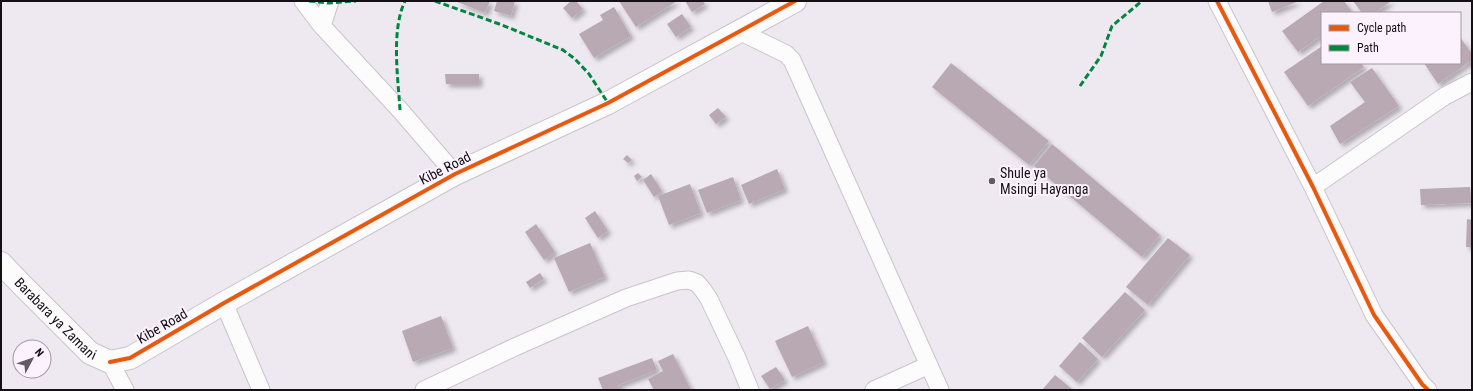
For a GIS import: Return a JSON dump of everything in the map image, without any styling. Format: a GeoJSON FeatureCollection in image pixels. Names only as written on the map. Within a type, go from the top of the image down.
{"type":"FeatureCollection","features":[{"type":"Feature","properties":{"kind":"street"},"geometry":{"type":"LineString","coordinates":[[303,1],[322,26],[400,110],[456,174]]}},
{"type":"Feature","properties":{"kind":"street"},"geometry":{"type":"LineString","coordinates":[[322,26],[330,1]]}},
{"type":"Feature","properties":{"kind":"street","name":"Kibe Road"},"geometry":{"type":"LineString","coordinates":[[110,362],[130,358],[224,303],[456,174],[608,103],[795,1]]}},
{"type":"Feature","properties":{"kind":"street"},"geometry":{"type":"LineString","coordinates":[[1216,1],[1313,187],[1374,315],[1422,384],[1428,390]]}},
{"type":"Feature","properties":{"kind":"street"},"geometry":{"type":"LineString","coordinates":[[739,31],[786,54],[792,60],[940,390]]}},
{"type":"Feature","properties":{"kind":"street"},"geometry":{"type":"LineString","coordinates":[[1313,187],[1446,96],[1472,82]]}},
{"type":"Feature","properties":{"kind":"street","name":"Barabara ya Zamani"},"geometry":{"type":"LineString","coordinates":[[1,263],[90,353],[110,362],[125,390]]}},
{"type":"Feature","properties":{"kind":"street"},"geometry":{"type":"LineString","coordinates":[[424,390],[515,347],[626,298],[678,281],[689,280],[697,283],[706,294],[737,358],[750,390]]}},
{"type":"Feature","properties":{"kind":"street"},"geometry":{"type":"LineString","coordinates":[[224,303],[261,390]]}},
{"type":"Feature","properties":{"kind":"street"},"geometry":{"type":"LineString","coordinates":[[874,390],[929,365]]}},
{"type":"Feature","properties":{"kind":"building"},"geometry":{"type":"Polygon","coordinates":[[[455,1],[490,1],[485,13],[455,1]]]}},
{"type":"Feature","properties":{"kind":"building"},"geometry":{"type":"Polygon","coordinates":[[[497,1],[515,1],[511,16],[494,11],[497,1]]]}},
{"type":"Feature","properties":{"kind":"building"},"geometry":{"type":"Polygon","coordinates":[[[571,1],[576,1],[583,9],[572,18],[563,8],[571,1]]]}},
{"type":"Feature","properties":{"kind":"building"},"geometry":{"type":"Polygon","coordinates":[[[619,1],[677,1],[636,27],[619,1]]]}},
{"type":"Feature","properties":{"kind":"building"},"geometry":{"type":"Polygon","coordinates":[[[685,1],[703,1],[705,4],[692,12],[685,1]]]}},
{"type":"Feature","properties":{"kind":"building"},"geometry":{"type":"Polygon","coordinates":[[[1268,1],[1299,1],[1272,12],[1268,1]]]}},
{"type":"Feature","properties":{"kind":"building"},"geometry":{"type":"Polygon","coordinates":[[[1324,1],[1344,1],[1352,12],[1321,12],[1321,36],[1298,52],[1282,31],[1324,1]]]}},
{"type":"Feature","properties":{"kind":"building"},"geometry":{"type":"Polygon","coordinates":[[[1353,1],[1391,1],[1376,12],[1361,12],[1353,1]]]}},
{"type":"Feature","properties":{"kind":"building"},"geometry":{"type":"Polygon","coordinates":[[[614,7],[631,36],[594,58],[579,34],[603,20],[600,15],[614,7]]]}},
{"type":"Feature","properties":{"kind":"building"},"geometry":{"type":"Polygon","coordinates":[[[682,14],[691,27],[676,37],[667,24],[682,14]]]}},
{"type":"Feature","properties":{"kind":"building"},"geometry":{"type":"Polygon","coordinates":[[[1461,38],[1472,54],[1472,60],[1438,84],[1425,64],[1461,64],[1461,38]]]}},
{"type":"Feature","properties":{"kind":"building"},"geometry":{"type":"Polygon","coordinates":[[[1321,47],[1321,64],[1362,64],[1364,67],[1308,106],[1284,72],[1321,47]]]}},
{"type":"Feature","properties":{"kind":"building"},"geometry":{"type":"Polygon","coordinates":[[[951,63],[1049,141],[1029,165],[932,87],[951,63]]]}},
{"type":"Feature","properties":{"kind":"building"},"geometry":{"type":"Polygon","coordinates":[[[1372,68],[1399,106],[1340,144],[1330,126],[1365,102],[1350,82],[1372,68]]]}},
{"type":"Feature","properties":{"kind":"building"},"geometry":{"type":"Polygon","coordinates":[[[445,74],[479,74],[479,84],[446,84],[445,74]]]}},
{"type":"Feature","properties":{"kind":"building"},"geometry":{"type":"Polygon","coordinates":[[[718,108],[726,117],[716,124],[709,115],[718,108]]]}},
{"type":"Feature","properties":{"kind":"building"},"geometry":{"type":"Polygon","coordinates":[[[1052,144],[1160,235],[1142,257],[1034,166],[1052,144]]]}},
{"type":"Feature","properties":{"kind":"building"},"geometry":{"type":"Polygon","coordinates":[[[627,155],[632,160],[628,163],[623,159],[627,155]]]}},
{"type":"Feature","properties":{"kind":"building"},"geometry":{"type":"Polygon","coordinates":[[[777,169],[785,189],[749,204],[741,185],[777,169]]]}},
{"type":"Feature","properties":{"kind":"building"},"geometry":{"type":"Polygon","coordinates":[[[638,173],[642,177],[637,181],[634,176],[638,173]]]}},
{"type":"Feature","properties":{"kind":"building"},"geometry":{"type":"Polygon","coordinates":[[[651,174],[662,191],[654,197],[643,180],[651,174]]]}},
{"type":"Feature","properties":{"kind":"building"},"geometry":{"type":"Polygon","coordinates":[[[733,177],[741,200],[707,213],[698,190],[733,177]]]}},
{"type":"Feature","properties":{"kind":"building"},"geometry":{"type":"Polygon","coordinates":[[[690,184],[701,213],[669,225],[658,196],[690,184]]]}},
{"type":"Feature","properties":{"kind":"building"},"geometry":{"type":"Polygon","coordinates":[[[1470,187],[1471,203],[1421,205],[1420,189],[1470,187]]]}},
{"type":"Feature","properties":{"kind":"building"},"geometry":{"type":"Polygon","coordinates":[[[595,211],[608,231],[598,238],[585,218],[595,211]]]}},
{"type":"Feature","properties":{"kind":"building"},"geometry":{"type":"Polygon","coordinates":[[[1467,219],[1472,220],[1472,247],[1466,247],[1467,219]]]}},
{"type":"Feature","properties":{"kind":"building"},"geometry":{"type":"Polygon","coordinates":[[[536,224],[555,252],[544,260],[525,232],[536,224]]]}},
{"type":"Feature","properties":{"kind":"building"},"geometry":{"type":"Polygon","coordinates":[[[1168,238],[1190,255],[1148,305],[1126,287],[1168,238]]]}},
{"type":"Feature","properties":{"kind":"building"},"geometry":{"type":"Polygon","coordinates":[[[590,243],[605,277],[569,292],[554,258],[590,243]]]}},
{"type":"Feature","properties":{"kind":"building"},"geometry":{"type":"Polygon","coordinates":[[[540,273],[544,279],[530,288],[526,282],[540,273]]]}},
{"type":"Feature","properties":{"kind":"building"},"geometry":{"type":"Polygon","coordinates":[[[1125,292],[1145,310],[1102,357],[1082,338],[1125,292]]]}},
{"type":"Feature","properties":{"kind":"building"},"geometry":{"type":"Polygon","coordinates":[[[441,316],[453,348],[413,362],[402,331],[441,316]]]}},
{"type":"Feature","properties":{"kind":"building"},"geometry":{"type":"Polygon","coordinates":[[[808,326],[824,362],[792,377],[775,341],[808,326]]]}},
{"type":"Feature","properties":{"kind":"building"},"geometry":{"type":"Polygon","coordinates":[[[1080,342],[1098,359],[1077,382],[1059,366],[1080,342]]]}},
{"type":"Feature","properties":{"kind":"building"},"geometry":{"type":"Polygon","coordinates":[[[673,354],[691,390],[654,390],[648,379],[663,371],[658,361],[673,354]]]}},
{"type":"Feature","properties":{"kind":"building"},"geometry":{"type":"Polygon","coordinates":[[[652,358],[657,370],[618,385],[619,390],[603,390],[598,378],[652,358]]]}},
{"type":"Feature","properties":{"kind":"building"},"geometry":{"type":"Polygon","coordinates":[[[776,367],[785,380],[770,389],[761,376],[776,367]]]}},
{"type":"Feature","properties":{"kind":"building"},"geometry":{"type":"Polygon","coordinates":[[[1055,375],[1073,390],[1042,390],[1055,375]]]}},
{"type":"Feature","properties":{"kind":"marked path"},"geometry":{"type":"LineString","coordinates":[[309,1],[328,3],[356,1]]}},
{"type":"Feature","properties":{"kind":"marked path"},"geometry":{"type":"LineString","coordinates":[[400,110],[396,54],[398,26],[405,1]]}},
{"type":"Feature","properties":{"kind":"marked path"},"geometry":{"type":"LineString","coordinates":[[435,1],[502,25],[563,50],[575,59],[589,74],[608,103]]}},
{"type":"Feature","properties":{"kind":"marked path"},"geometry":{"type":"LineString","coordinates":[[1080,86],[1101,56],[1112,26],[1142,1]]}},
{"type":"Feature","properties":{"kind":"cycle path"},"geometry":{"type":"LineString","coordinates":[[110,362],[130,358],[224,303],[455,174],[608,103],[795,1]]}},
{"type":"Feature","properties":{"kind":"cycle path"},"geometry":{"type":"LineString","coordinates":[[1217,1],[1313,187],[1374,315],[1422,384],[1428,390]]}},
{"type":"Feature","properties":{"kind":"place","name":"Shule ya Msingi Hayanga"},"geometry":{"type":"Point","coordinates":[992,181]}}]}
